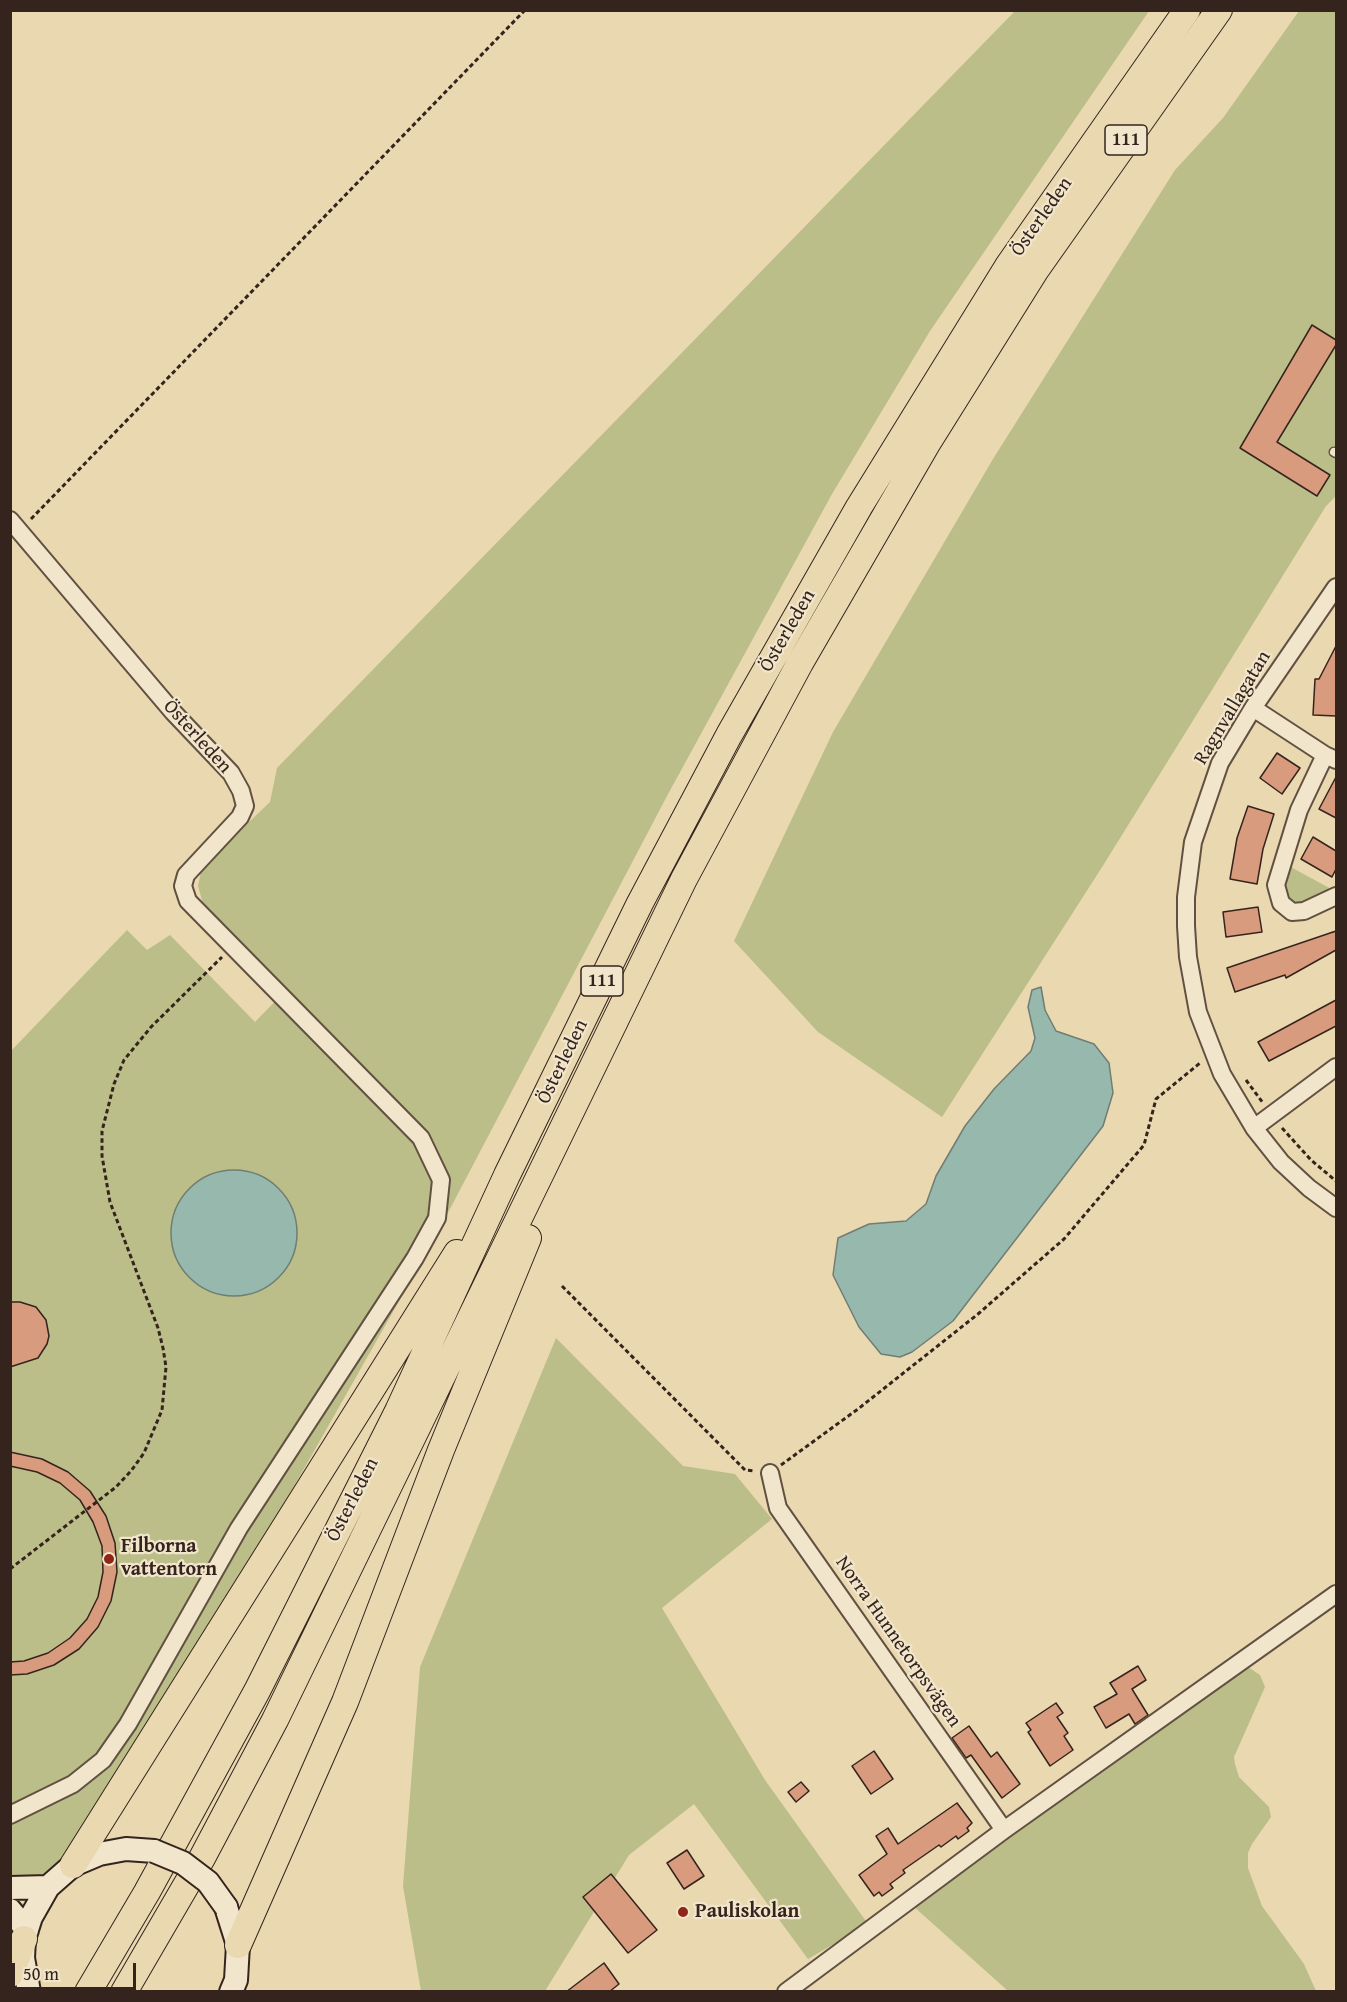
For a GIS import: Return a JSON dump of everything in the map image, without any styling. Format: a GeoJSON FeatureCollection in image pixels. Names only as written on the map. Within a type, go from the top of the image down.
{"type":"FeatureCollection","features":[{"type":"Feature","properties":{"kind":"main road","name":"Österleden"},"geometry":{"type":"LineString","coordinates":[[88,1992],[147,1892],[257,1691],[398,1411],[507,1175],[640,903],[729,735],[859,507],[1008,266],[1187,10]]}},
{"type":"Feature","properties":{"kind":"main road","name":"Österleden"},"geometry":{"type":"LineString","coordinates":[[124,1992],[202,1858],[275,1720],[684,879],[800,663],[928,442],[1035,271],[1219,10]]}},
{"type":"Feature","properties":{"kind":"main road"},"geometry":{"type":"LineString","coordinates":[[238,1945],[345,1702],[441,1450],[549,1185],[598,1055]]}},
{"type":"Feature","properties":{"kind":"main road"},"geometry":{"type":"LineString","coordinates":[[74,1865],[385,1366],[507,1175]]}},
{"type":"Feature","properties":{"kind":"main road"},"geometry":{"type":"LineString","coordinates":[[10,1974],[26,1935]]}},
{"type":"Feature","properties":{"kind":"street","name":"Österleden"},"geometry":{"type":"LineString","coordinates":[[10,1815],[73,1784],[103,1760],[128,1724],[239,1528],[415,1258],[437,1218],[441,1180],[421,1138],[188,901],[184,882],[196,861],[240,817],[244,806],[242,791],[231,773],[173,712],[15,526]]}},
{"type":"Feature","properties":{"kind":"street","name":"Ragnvallagatan"},"geometry":{"type":"LineString","coordinates":[[1336,587],[1253,708],[1221,764],[1209,791],[1193,842],[1186,906],[1188,957],[1198,1012],[1213,1054],[1254,1128],[1281,1162],[1309,1188],[1336,1208]]}},
{"type":"Feature","properties":{"kind":"street"},"geometry":{"type":"LineString","coordinates":[[1253,708],[1331,758],[1299,810],[1276,885],[1281,903],[1292,912],[1304,911],[1336,896]]}},
{"type":"Feature","properties":{"kind":"street"},"geometry":{"type":"LineString","coordinates":[[1254,1128],[1336,1067]]}},
{"type":"Feature","properties":{"kind":"street","name":"Norra Hunnetorpsvägen"},"geometry":{"type":"LineString","coordinates":[[770,1473],[778,1508],[1004,1830]]}},
{"type":"Feature","properties":{"kind":"street"},"geometry":{"type":"LineString","coordinates":[[786,1992],[1004,1830],[1336,1594]]}},
{"type":"Feature","properties":{"kind":"street"},"geometry":{"type":"LineString","coordinates":[[29,1992],[23,1958],[26,1935],[38,1901],[48,1887],[74,1865],[99,1854],[117,1850],[154,1851],[183,1863],[208,1882],[226,1907],[238,1945],[235,1988]]}},
{"type":"Feature","properties":{"kind":"street"},"geometry":{"type":"LineString","coordinates":[[10,1888],[48,1887]]}},
{"type":"Feature","properties":{"kind":"street"},"geometry":{"type":"LineString","coordinates":[[10,1910],[26,1935]]}},
{"type":"Feature","properties":{"kind":"path"},"geometry":{"type":"LineString","coordinates":[[15,526],[525,10]]}},
{"type":"Feature","properties":{"kind":"path"},"geometry":{"type":"LineString","coordinates":[[10,1569],[116,1487],[144,1453],[155,1430],[162,1410],[165,1388],[163,1348],[158,1328],[110,1202],[102,1156],[102,1131],[114,1084],[136,1044],[232,947]]}},
{"type":"Feature","properties":{"kind":"path"},"geometry":{"type":"LineString","coordinates":[[562,1286],[745,1470],[770,1473],[858,1409],[978,1314],[1064,1239],[1144,1145],[1156,1099],[1213,1054]]}},
{"type":"Feature","properties":{"kind":"path"},"geometry":{"type":"LineString","coordinates":[[1240,1071],[1295,1144],[1336,1181]]}},
{"type":"Feature","properties":{"kind":"green space"},"geometry":{"type":"Polygon","coordinates":[[[1015,11],[1149,11],[930,331],[832,494],[667,796],[432,1243],[212,1631],[69,1854],[33,1883],[10,1878],[10,1052],[127,930],[147,950],[170,935],[255,1022],[285,991],[205,911],[198,886],[202,867],[270,802],[277,768],[1015,11]]]}},
{"type":"Feature","properties":{"kind":"green space"},"geometry":{"type":"Polygon","coordinates":[[[1299,11],[1336,11],[1336,496],[1326,506],[1104,864],[942,1117],[818,1032],[734,941],[833,732],[993,459],[1175,170],[1223,118],[1299,11]]]}},
{"type":"Feature","properties":{"kind":"green space"},"geometry":{"type":"Polygon","coordinates":[[[1287,865],[1333,890],[1300,904],[1293,902],[1283,889],[1287,865]]]}},
{"type":"Feature","properties":{"kind":"green space"},"geometry":{"type":"Polygon","coordinates":[[[556,1338],[683,1466],[735,1474],[772,1519],[662,1608],[765,1780],[868,1924],[808,1959],[694,1804],[629,1855],[545,1991],[421,1991],[403,1886],[420,1667],[556,1338]]]}},
{"type":"Feature","properties":{"kind":"green space"},"geometry":{"type":"Polygon","coordinates":[[[1248,1667],[1260,1675],[1265,1687],[1234,1757],[1235,1764],[1239,1777],[1269,1807],[1271,1817],[1252,1844],[1248,1853],[1248,1868],[1262,1906],[1304,1964],[1316,1991],[1008,1991],[912,1905],[1248,1667]]]}},
{"type":"Feature","properties":{"kind":"water"},"geometry":{"type":"Polygon","coordinates":[[[1041,987],[1045,1010],[1056,1031],[1094,1044],[1109,1063],[1113,1093],[1103,1126],[953,1321],[912,1352],[900,1357],[881,1354],[859,1327],[833,1275],[838,1238],[869,1224],[906,1221],[926,1204],[936,1176],[965,1126],[994,1089],[1031,1051],[1035,1038],[1028,1007],[1032,990],[1041,987]]]}},
{"type":"Feature","properties":{"kind":"water"},"geometry":{"type":"Polygon","coordinates":[[[234,1170],[258,1175],[278,1189],[292,1209],[297,1233],[292,1257],[278,1277],[258,1291],[234,1296],[210,1291],[190,1277],[176,1257],[171,1233],[176,1209],[190,1189],[210,1175],[234,1170]]]}},
{"type":"Feature","properties":{"kind":"building"},"geometry":{"type":"Polygon","coordinates":[[[1312,325],[1336,340],[1336,345],[1277,442],[1330,475],[1317,496],[1240,448],[1312,325]]]}},
{"type":"Feature","properties":{"kind":"building"},"geometry":{"type":"Polygon","coordinates":[[[1336,646],[1336,716],[1313,715],[1315,679],[1319,679],[1336,646]]]}},
{"type":"Feature","properties":{"kind":"building"},"geometry":{"type":"Polygon","coordinates":[[[1277,753],[1300,768],[1282,794],[1260,778],[1277,753]]]}},
{"type":"Feature","properties":{"kind":"building"},"geometry":{"type":"Polygon","coordinates":[[[1336,777],[1336,818],[1319,809],[1336,777]]]}},
{"type":"Feature","properties":{"kind":"building"},"geometry":{"type":"Polygon","coordinates":[[[1248,806],[1274,814],[1263,849],[1257,884],[1230,879],[1237,838],[1248,806]]]}},
{"type":"Feature","properties":{"kind":"building"},"geometry":{"type":"Polygon","coordinates":[[[1313,837],[1336,851],[1336,869],[1332,877],[1301,859],[1313,837]]]}},
{"type":"Feature","properties":{"kind":"building"},"geometry":{"type":"Polygon","coordinates":[[[1258,907],[1262,932],[1226,937],[1223,912],[1258,907]]]}},
{"type":"Feature","properties":{"kind":"building"},"geometry":{"type":"Polygon","coordinates":[[[1336,931],[1336,950],[1286,978],[1285,975],[1235,992],[1227,968],[1336,931]]]}},
{"type":"Feature","properties":{"kind":"building"},"geometry":{"type":"Polygon","coordinates":[[[1336,1000],[1336,1026],[1269,1061],[1258,1042],[1336,1000]]]}},
{"type":"Feature","properties":{"kind":"building"},"geometry":{"type":"Polygon","coordinates":[[[10,1302],[20,1302],[36,1307],[46,1320],[49,1336],[38,1358],[10,1367],[10,1302]]]}},
{"type":"Feature","properties":{"kind":"building","name":"Filborna vattentorn"},"geometry":{"type":"Polygon","coordinates":[[[10,1452],[42,1459],[68,1472],[90,1491],[106,1516],[115,1543],[117,1572],[111,1601],[98,1627],[79,1649],[54,1665],[27,1674],[10,1675],[10,1662],[24,1661],[48,1653],[70,1638],[87,1619],[98,1597],[103,1572],[102,1546],[93,1522],[80,1500],[60,1483],[37,1472],[10,1466],[10,1452]]]}},
{"type":"Feature","properties":{"kind":"building"},"geometry":{"type":"Polygon","coordinates":[[[1138,1666],[1146,1680],[1132,1689],[1148,1715],[1135,1724],[1129,1714],[1106,1728],[1094,1707],[1117,1694],[1110,1683],[1138,1666]]]}},
{"type":"Feature","properties":{"kind":"building"},"geometry":{"type":"Polygon","coordinates":[[[1056,1703],[1063,1713],[1057,1717],[1068,1733],[1064,1736],[1073,1750],[1050,1766],[1028,1732],[1031,1730],[1026,1723],[1056,1703]]]}},
{"type":"Feature","properties":{"kind":"building"},"geometry":{"type":"Polygon","coordinates":[[[969,1726],[991,1757],[997,1752],[1020,1784],[1002,1798],[971,1755],[966,1758],[952,1738],[969,1726]]]}},
{"type":"Feature","properties":{"kind":"building"},"geometry":{"type":"Polygon","coordinates":[[[874,1751],[893,1779],[871,1794],[852,1766],[874,1751]]]}},
{"type":"Feature","properties":{"kind":"building"},"geometry":{"type":"Polygon","coordinates":[[[801,1782],[809,1791],[796,1802],[788,1792],[801,1782]]]}},
{"type":"Feature","properties":{"kind":"building"},"geometry":{"type":"Polygon","coordinates":[[[957,1803],[972,1823],[967,1828],[969,1831],[958,1839],[956,1836],[941,1847],[939,1845],[903,1870],[905,1873],[890,1884],[893,1888],[882,1896],[879,1892],[874,1896],[859,1875],[887,1854],[876,1836],[888,1828],[898,1844],[957,1803]]]}},
{"type":"Feature","properties":{"kind":"building"},"geometry":{"type":"Polygon","coordinates":[[[687,1850],[704,1876],[684,1889],[667,1863],[687,1850]]]}},
{"type":"Feature","properties":{"kind":"building"},"geometry":{"type":"Polygon","coordinates":[[[611,1874],[657,1930],[628,1953],[583,1897],[611,1874]]]}},
{"type":"Feature","properties":{"kind":"building"},"geometry":{"type":"Polygon","coordinates":[[[604,1963],[619,1984],[609,1992],[566,1992],[604,1963]]]}},
{"type":"Feature","properties":{"kind":"place","name":"Filborna vattentorn"},"geometry":{"type":"Point","coordinates":[109,1559]}},
{"type":"Feature","properties":{"kind":"place","name":"Pauliskolan"},"geometry":{"type":"Point","coordinates":[683,1912]}}]}
